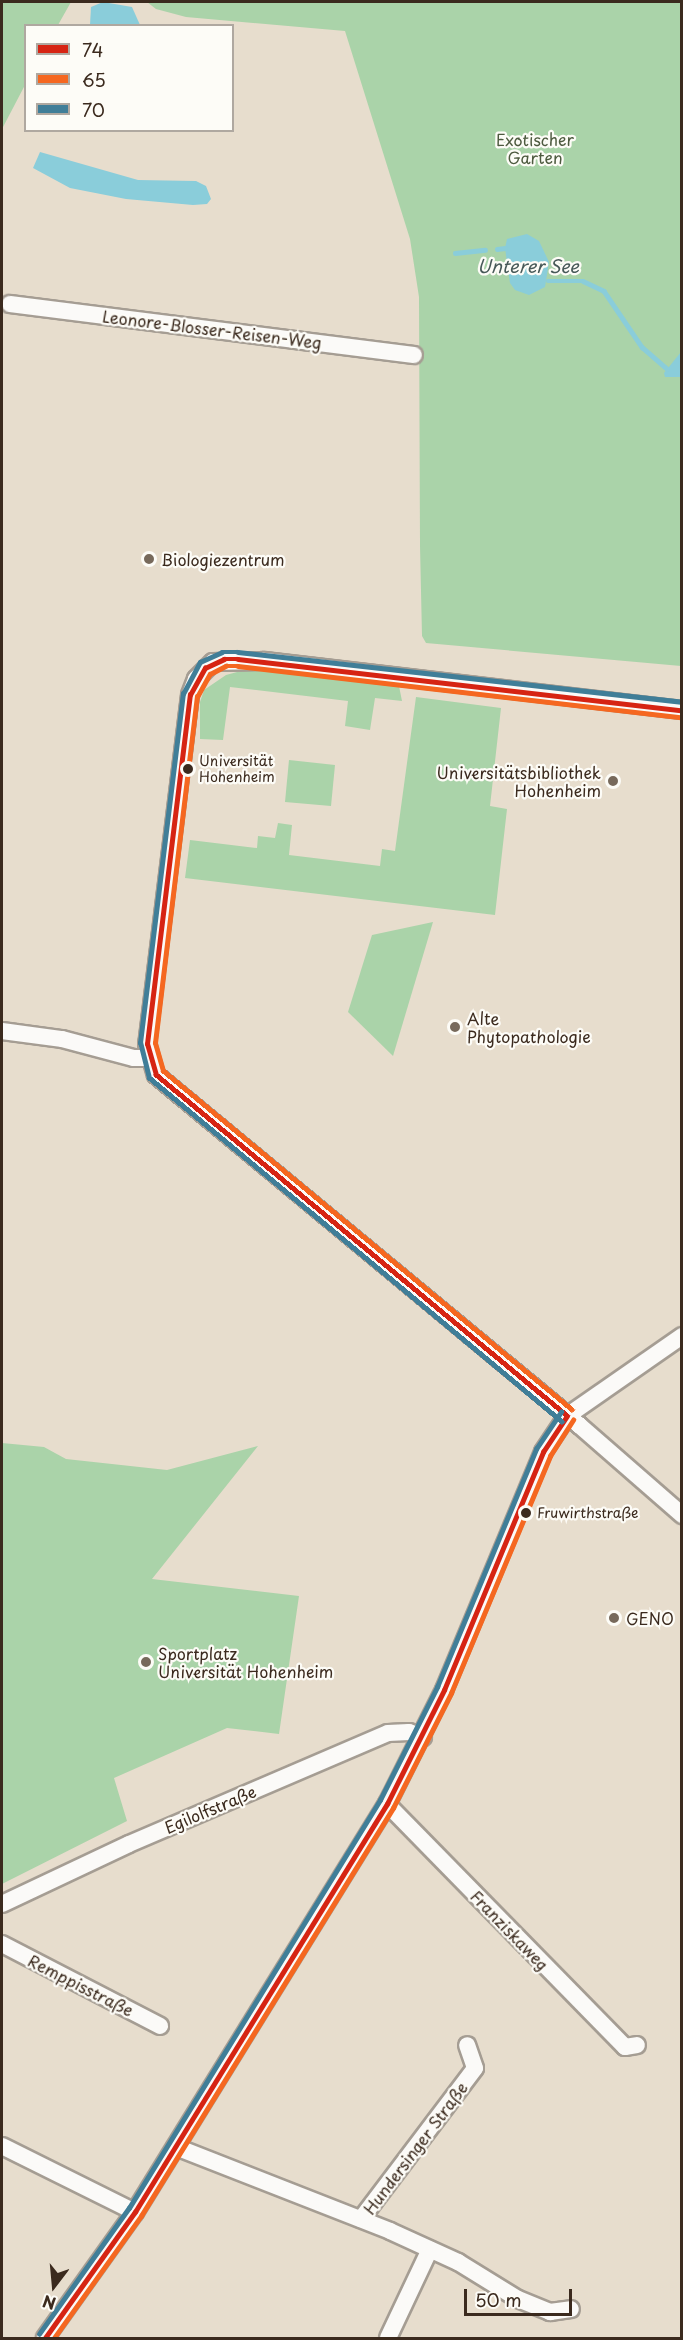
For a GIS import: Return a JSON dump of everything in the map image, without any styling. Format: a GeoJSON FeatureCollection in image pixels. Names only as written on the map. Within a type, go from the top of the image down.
{"type":"FeatureCollection","features":[{"type":"Feature","properties":{"kind":"street","name":"Leonore-Blosser-Reisen-Weg"},"geometry":{"type":"LineString","coordinates":[[10,304],[414,355]]}},
{"type":"Feature","properties":{"kind":"street"},"geometry":{"type":"LineString","coordinates":[[681,710],[238,659],[224,659],[204,668],[190,695],[183,742],[154,978],[149,1058],[156,1075],[168,1086],[573,1420],[681,1515]]}},
{"type":"Feature","properties":{"kind":"street"},"geometry":{"type":"LineString","coordinates":[[2,1031],[62,1039],[134,1058],[149,1058]]}},
{"type":"Feature","properties":{"kind":"street"},"geometry":{"type":"LineString","coordinates":[[45,2338],[135,2212],[387,1804],[423,1737],[543,1452],[573,1420],[681,1336]]}},
{"type":"Feature","properties":{"kind":"street","name":"Egilolfstraße"},"geometry":{"type":"LineString","coordinates":[[2,1904],[129,1844],[388,1733],[410,1732],[423,1737]]}},
{"type":"Feature","properties":{"kind":"street","name":"Franziskaweg"},"geometry":{"type":"LineString","coordinates":[[387,1804],[625,2047],[637,2044]]}},
{"type":"Feature","properties":{"kind":"street","name":"Remppisstraße"},"geometry":{"type":"LineString","coordinates":[[2,1944],[160,2026]]}},
{"type":"Feature","properties":{"kind":"street","name":"Hundersinger Straße"},"geometry":{"type":"LineString","coordinates":[[361,2219],[475,2068],[467,2045]]}},
{"type":"Feature","properties":{"kind":"street"},"geometry":{"type":"LineString","coordinates":[[2,2146],[135,2212]]}},
{"type":"Feature","properties":{"kind":"street","name":"Hundersinger Straße"},"geometry":{"type":"LineString","coordinates":[[176,2147],[361,2219],[430,2249],[518,2299],[550,2312],[571,2309]]}},
{"type":"Feature","properties":{"kind":"street"},"geometry":{"type":"LineString","coordinates":[[388,2338],[430,2249]]}},
{"type":"Feature","properties":{"kind":"green space"},"geometry":{"type":"Polygon","coordinates":[[[2,2],[71,2],[59,24],[24,24],[24,87],[2,129],[2,2]]]}},
{"type":"Feature","properties":{"kind":"green space","name":"Exotischer Garten"},"geometry":{"type":"Polygon","coordinates":[[[147,2],[681,2],[681,666],[426,643],[422,636],[420,546],[419,297],[410,239],[345,31],[186,17],[156,9],[147,2]]]}},
{"type":"Feature","properties":{"kind":"green space"},"geometry":{"type":"Polygon","coordinates":[[[252,668],[399,686],[402,701],[375,698],[370,730],[345,726],[348,701],[230,687],[223,740],[200,739],[200,702],[204,690],[226,675],[252,668]]]}},
{"type":"Feature","properties":{"kind":"green space"},"geometry":{"type":"Polygon","coordinates":[[[416,697],[501,708],[490,806],[507,809],[495,915],[185,878],[190,840],[257,848],[258,836],[275,838],[278,823],[292,825],[289,855],[380,866],[382,849],[395,851],[416,697]]]}},
{"type":"Feature","properties":{"kind":"green space"},"geometry":{"type":"Polygon","coordinates":[[[289,760],[335,765],[331,806],[285,802],[289,760]]]}},
{"type":"Feature","properties":{"kind":"green space"},"geometry":{"type":"Polygon","coordinates":[[[433,922],[393,1056],[348,1012],[372,935],[433,922]]]}},
{"type":"Feature","properties":{"kind":"green space","name":"Sportplatz Universität Hohenheim"},"geometry":{"type":"Polygon","coordinates":[[[2,1443],[44,1447],[66,1459],[167,1470],[258,1446],[152,1579],[299,1596],[279,1734],[227,1728],[114,1778],[127,1821],[2,1884],[2,1443]]]}},
{"type":"Feature","properties":{"kind":"water"},"geometry":{"type":"Polygon","coordinates":[[[103,2],[132,7],[140,24],[90,24],[91,7],[103,2]]]}},
{"type":"Feature","properties":{"kind":"water"},"geometry":{"type":"Polygon","coordinates":[[[40,152],[138,180],[196,181],[206,186],[211,199],[207,204],[193,205],[126,199],[70,188],[33,168],[40,152]]]}},
{"type":"Feature","properties":{"kind":"water","name":"Unterer See"},"geometry":{"type":"Polygon","coordinates":[[[527,234],[539,241],[549,262],[545,287],[529,295],[515,290],[510,283],[505,248],[507,239],[527,234]]]}},
{"type":"Feature","properties":{"kind":"water"},"geometry":{"type":"Polygon","coordinates":[[[681,352],[681,377],[665,377],[664,373],[681,352]]]}},
{"type":"Feature","properties":{"kind":"waterway"},"geometry":{"type":"LineString","coordinates":[[497,249],[505,248]]}},
{"type":"Feature","properties":{"kind":"waterway"},"geometry":{"type":"LineString","coordinates":[[455,253],[485,250]]}},
{"type":"Feature","properties":{"kind":"waterway"},"geometry":{"type":"LineString","coordinates":[[548,281],[583,281],[604,291],[642,347],[667,369]]}},
{"type":"Feature","properties":{"kind":"transit line","name":"70"},"geometry":{"type":"LineString","coordinates":[[562,1422],[149,1078],[140,1043],[183,694],[200,662],[222,652],[238,652],[682,702]]}},
{"type":"Feature","properties":{"kind":"transit line","name":"74"},"geometry":{"type":"LineString","coordinates":[[567,1416],[156,1075],[147,1044],[190,695],[205,668],[224,659],[238,659],[682,710]]}},
{"type":"Feature","properties":{"kind":"transit line","name":"65"},"geometry":{"type":"LineString","coordinates":[[572,1410],[163,1071],[155,1043],[197,697],[210,674],[226,666],[238,666],[681,717]]}},
{"type":"Feature","properties":{"kind":"transit line","name":"70"},"geometry":{"type":"LineString","coordinates":[[39,2334],[129,2208],[380,1800],[437,1687],[536,1449],[561,1412]]}},
{"type":"Feature","properties":{"kind":"transit line","name":"74"},"geometry":{"type":"LineString","coordinates":[[45,2338],[135,2212],[387,1804],[444,1690],[543,1452],[567,1416]]}},
{"type":"Feature","properties":{"kind":"transit line","name":"65"},"geometry":{"type":"LineString","coordinates":[[54,2338],[141,2216],[393,1808],[451,1693],[550,1456],[573,1420]]}},
{"type":"Feature","properties":{"kind":"place","name":"Biologiezentrum"},"geometry":{"type":"Point","coordinates":[149,559]}},
{"type":"Feature","properties":{"kind":"place","name":"Universität Hohenheim"},"geometry":{"type":"Point","coordinates":[188,769]}},
{"type":"Feature","properties":{"kind":"place","name":"Universitätsbibliothek Hohenheim"},"geometry":{"type":"Point","coordinates":[613,781]}},
{"type":"Feature","properties":{"kind":"place","name":"Alte Phytopathologie"},"geometry":{"type":"Point","coordinates":[455,1027]}},
{"type":"Feature","properties":{"kind":"place","name":"Fruwirthstraße"},"geometry":{"type":"Point","coordinates":[526,1513]}},
{"type":"Feature","properties":{"kind":"place","name":"GENO"},"geometry":{"type":"Point","coordinates":[614,1618]}},
{"type":"Feature","properties":{"kind":"place","name":"Sportplatz Universität Hohenheim"},"geometry":{"type":"Point","coordinates":[146,1662]}}]}
